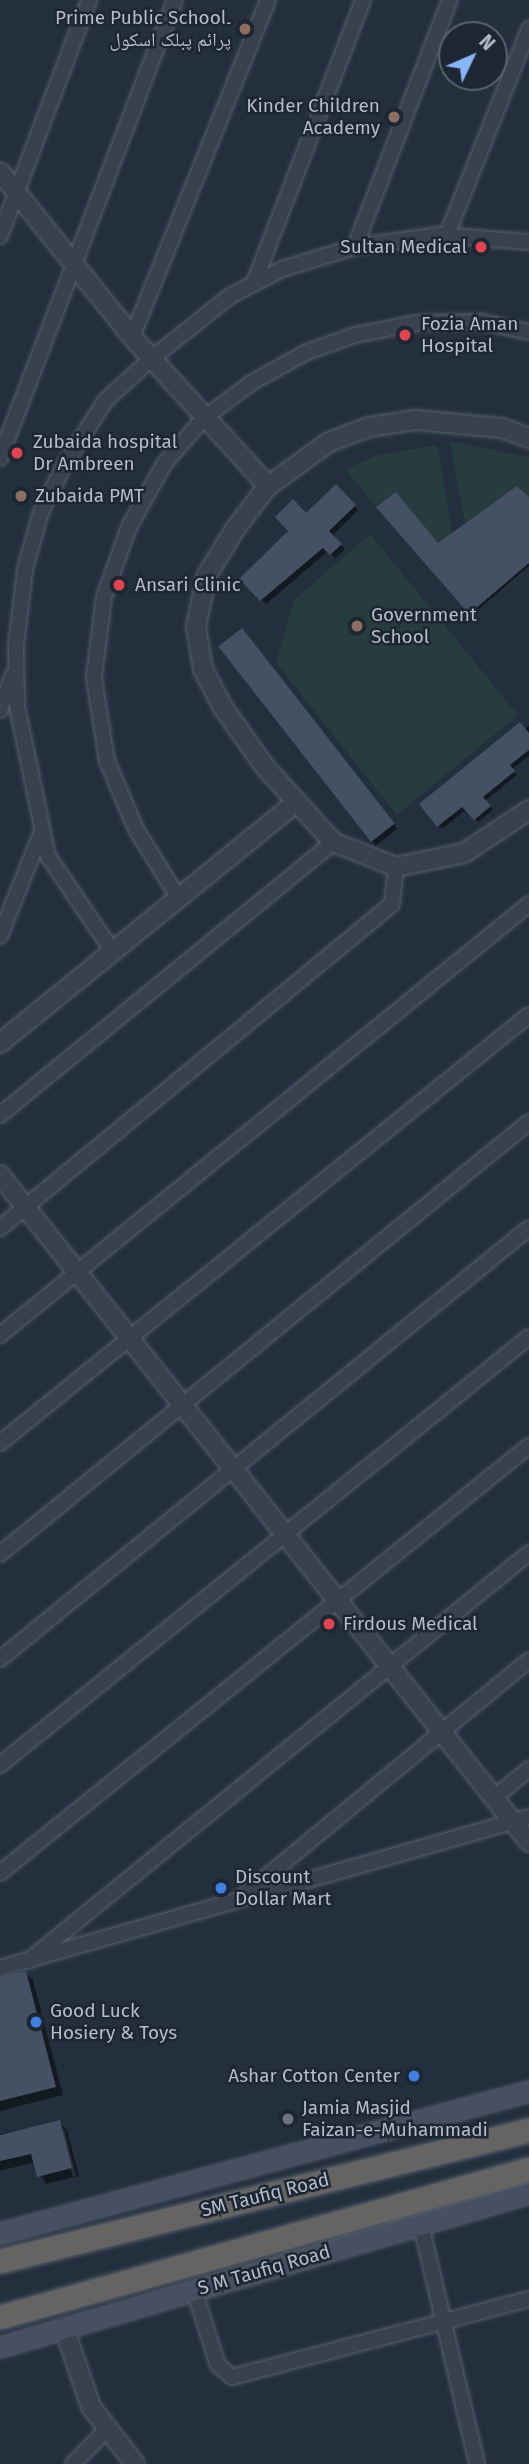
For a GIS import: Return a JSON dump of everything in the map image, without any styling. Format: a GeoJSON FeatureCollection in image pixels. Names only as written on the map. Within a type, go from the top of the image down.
{"type":"FeatureCollection","features":[{"type":"Feature","properties":{"kind":"highway","name":"SM Taufiq Road"},"geometry":{"type":"LineString","coordinates":[[0,2261],[529,2130]]}},
{"type":"Feature","properties":{"kind":"highway"},"geometry":{"type":"LineString","coordinates":[[0,2317],[529,2169]]}},
{"type":"Feature","properties":{"kind":"main road"},"geometry":{"type":"LineString","coordinates":[[0,2232],[529,2091]]}},
{"type":"Feature","properties":{"kind":"main road","name":"S M Taufiq Road"},"geometry":{"type":"LineString","coordinates":[[0,2347],[529,2193]]}},
{"type":"Feature","properties":{"kind":"street"},"geometry":{"type":"LineString","coordinates":[[0,236],[89,0]]}},
{"type":"Feature","properties":{"kind":"street"},"geometry":{"type":"LineString","coordinates":[[0,458],[175,0]]}},
{"type":"Feature","properties":{"kind":"street"},"geometry":{"type":"LineString","coordinates":[[132,337],[268,0]]}},
{"type":"Feature","properties":{"kind":"street"},"geometry":{"type":"LineString","coordinates":[[254,283],[363,0]]}},
{"type":"Feature","properties":{"kind":"street"},"geometry":{"type":"LineString","coordinates":[[355,247],[450,0]]}},
{"type":"Feature","properties":{"kind":"street"},"geometry":{"type":"LineString","coordinates":[[447,235],[529,29]]}},
{"type":"Feature","properties":{"kind":"street"},"geometry":{"type":"LineString","coordinates":[[0,172],[132,337],[203,419],[268,486]]}},
{"type":"Feature","properties":{"kind":"street"},"geometry":{"type":"LineString","coordinates":[[113,952],[48,856],[17,706],[16,668],[25,569],[41,512],[65,464],[105,401],[151,359],[230,296],[282,269],[355,247],[447,235],[529,242]]}},
{"type":"Feature","properties":{"kind":"street"},"geometry":{"type":"LineString","coordinates":[[179,899],[136,829],[107,761],[94,678],[104,597],[129,527],[164,464],[203,419],[251,383],[307,352],[355,335],[416,323],[482,322],[529,332]]}},
{"type":"Feature","properties":{"kind":"street"},"geometry":{"type":"LineString","coordinates":[[529,438],[502,428],[415,420],[369,427],[329,442],[268,486],[207,575],[197,626],[203,669],[222,706],[295,803],[333,842],[396,867],[464,853],[529,810]]}},
{"type":"Feature","properties":{"kind":"street"},"geometry":{"type":"LineString","coordinates":[[0,710],[16,668]]}},
{"type":"Feature","properties":{"kind":"street"},"geometry":{"type":"LineString","coordinates":[[0,1042],[295,803]]}},
{"type":"Feature","properties":{"kind":"street"},"geometry":{"type":"LineString","coordinates":[[0,936],[42,831]]}},
{"type":"Feature","properties":{"kind":"street"},"geometry":{"type":"LineString","coordinates":[[0,1115],[333,842]]}},
{"type":"Feature","properties":{"kind":"street"},"geometry":{"type":"LineString","coordinates":[[0,1228],[392,904],[396,867]]}},
{"type":"Feature","properties":{"kind":"street"},"geometry":{"type":"LineString","coordinates":[[0,1335],[529,904]]}},
{"type":"Feature","properties":{"kind":"street"},"geometry":{"type":"LineString","coordinates":[[0,1443],[529,1015]]}},
{"type":"Feature","properties":{"kind":"street"},"geometry":{"type":"LineString","coordinates":[[0,1553],[529,1122]]}},
{"type":"Feature","properties":{"kind":"street"},"geometry":{"type":"LineString","coordinates":[[0,1175],[495,1797],[522,1819],[529,1842]]}},
{"type":"Feature","properties":{"kind":"street"},"geometry":{"type":"LineString","coordinates":[[0,1659],[529,1228]]}},
{"type":"Feature","properties":{"kind":"street"},"geometry":{"type":"LineString","coordinates":[[0,1765],[529,1337]]}},
{"type":"Feature","properties":{"kind":"street"},"geometry":{"type":"LineString","coordinates":[[0,1873],[529,1446]]}},
{"type":"Feature","properties":{"kind":"street"},"geometry":{"type":"LineString","coordinates":[[28,1961],[529,1553]]}},
{"type":"Feature","properties":{"kind":"street"},"geometry":{"type":"LineString","coordinates":[[238,1900],[529,1660]]}},
{"type":"Feature","properties":{"kind":"street"},"geometry":{"type":"LineString","coordinates":[[495,1797],[529,1769]]}},
{"type":"Feature","properties":{"kind":"street"},"geometry":{"type":"LineString","coordinates":[[0,1968],[522,1819]]}},
{"type":"Feature","properties":{"kind":"street"},"geometry":{"type":"LineString","coordinates":[[421,2225],[477,2464]]}},
{"type":"Feature","properties":{"kind":"street"},"geometry":{"type":"LineString","coordinates":[[194,2290],[218,2365],[232,2377],[529,2299]]}},
{"type":"Feature","properties":{"kind":"street"},"geometry":{"type":"LineString","coordinates":[[64,2328],[91,2407],[135,2464]]}},
{"type":"Feature","properties":{"kind":"street"},"geometry":{"type":"LineString","coordinates":[[73,2464],[108,2428]]}},
{"type":"Feature","properties":{"kind":"green space"},"geometry":{"type":"Polygon","coordinates":[[[450,441],[529,457],[529,497],[517,486],[465,524],[450,441]]]}},
{"type":"Feature","properties":{"kind":"green space"},"geometry":{"type":"Polygon","coordinates":[[[437,445],[452,533],[438,543],[396,492],[376,507],[345,469],[379,455],[437,445]]]}},
{"type":"Feature","properties":{"kind":"green space"},"geometry":{"type":"Polygon","coordinates":[[[370,534],[518,715],[397,815],[276,663],[294,600],[370,534]]]}},
{"type":"Feature","properties":{"kind":"building"},"geometry":{"type":"Polygon","coordinates":[[[336,484],[356,505],[329,531],[342,544],[330,555],[323,548],[260,601],[239,579],[288,531],[275,517],[293,499],[306,513],[336,484]]]}},
{"type":"Feature","properties":{"kind":"building"},"geometry":{"type":"Polygon","coordinates":[[[517,486],[529,497],[529,563],[469,614],[376,507],[396,492],[438,543],[517,486]]]}},
{"type":"Feature","properties":{"kind":"building"},"geometry":{"type":"Polygon","coordinates":[[[242,628],[395,823],[371,842],[218,646],[242,628]]]}},
{"type":"Feature","properties":{"kind":"building"},"geometry":{"type":"Polygon","coordinates":[[[520,722],[529,733],[529,750],[510,765],[515,771],[483,797],[491,806],[474,820],[462,807],[437,827],[419,804],[520,722]]]}},
{"type":"Feature","properties":{"kind":"building"},"geometry":{"type":"Polygon","coordinates":[[[26,1971],[56,2087],[0,2101],[0,1977],[26,1971]]]}},
{"type":"Feature","properties":{"kind":"building"},"geometry":{"type":"Polygon","coordinates":[[[60,2120],[72,2168],[37,2177],[31,2154],[0,2161],[0,2135],[60,2120]]]}},
{"type":"Feature","properties":{"kind":"place","name":"Prime Public School۔ پرائم پبلک اسکول"},"geometry":{"type":"Point","coordinates":[245,29]}},
{"type":"Feature","properties":{"kind":"place","name":"Kinder Children Academy"},"geometry":{"type":"Point","coordinates":[394,117]}},
{"type":"Feature","properties":{"kind":"place","name":"Sultan Medical"},"geometry":{"type":"Point","coordinates":[481,247]}},
{"type":"Feature","properties":{"kind":"place","name":"Fozia Aman Hospital"},"geometry":{"type":"Point","coordinates":[405,335]}},
{"type":"Feature","properties":{"kind":"place","name":"Zubaida hospital Dr Ambreen"},"geometry":{"type":"Point","coordinates":[17,453]}},
{"type":"Feature","properties":{"kind":"place","name":"Zubaida PMT"},"geometry":{"type":"Point","coordinates":[21,496]}},
{"type":"Feature","properties":{"kind":"place","name":"Ansari Clinic"},"geometry":{"type":"Point","coordinates":[119,585]}},
{"type":"Feature","properties":{"kind":"place","name":"Government School"},"geometry":{"type":"Point","coordinates":[357,626]}},
{"type":"Feature","properties":{"kind":"place","name":"Firdous Medical"},"geometry":{"type":"Point","coordinates":[329,1624]}},
{"type":"Feature","properties":{"kind":"place","name":"Discount Dollar Mart"},"geometry":{"type":"Point","coordinates":[221,1888]}},
{"type":"Feature","properties":{"kind":"place","name":"Good Luck Hosiery & Toys"},"geometry":{"type":"Point","coordinates":[36,2022]}},
{"type":"Feature","properties":{"kind":"place","name":"Ashar Cotton Center"},"geometry":{"type":"Point","coordinates":[414,2076]}},
{"type":"Feature","properties":{"kind":"place","name":"Jamia Masjid Faizan-e-Muhammadi"},"geometry":{"type":"Point","coordinates":[288,2119]}}]}
